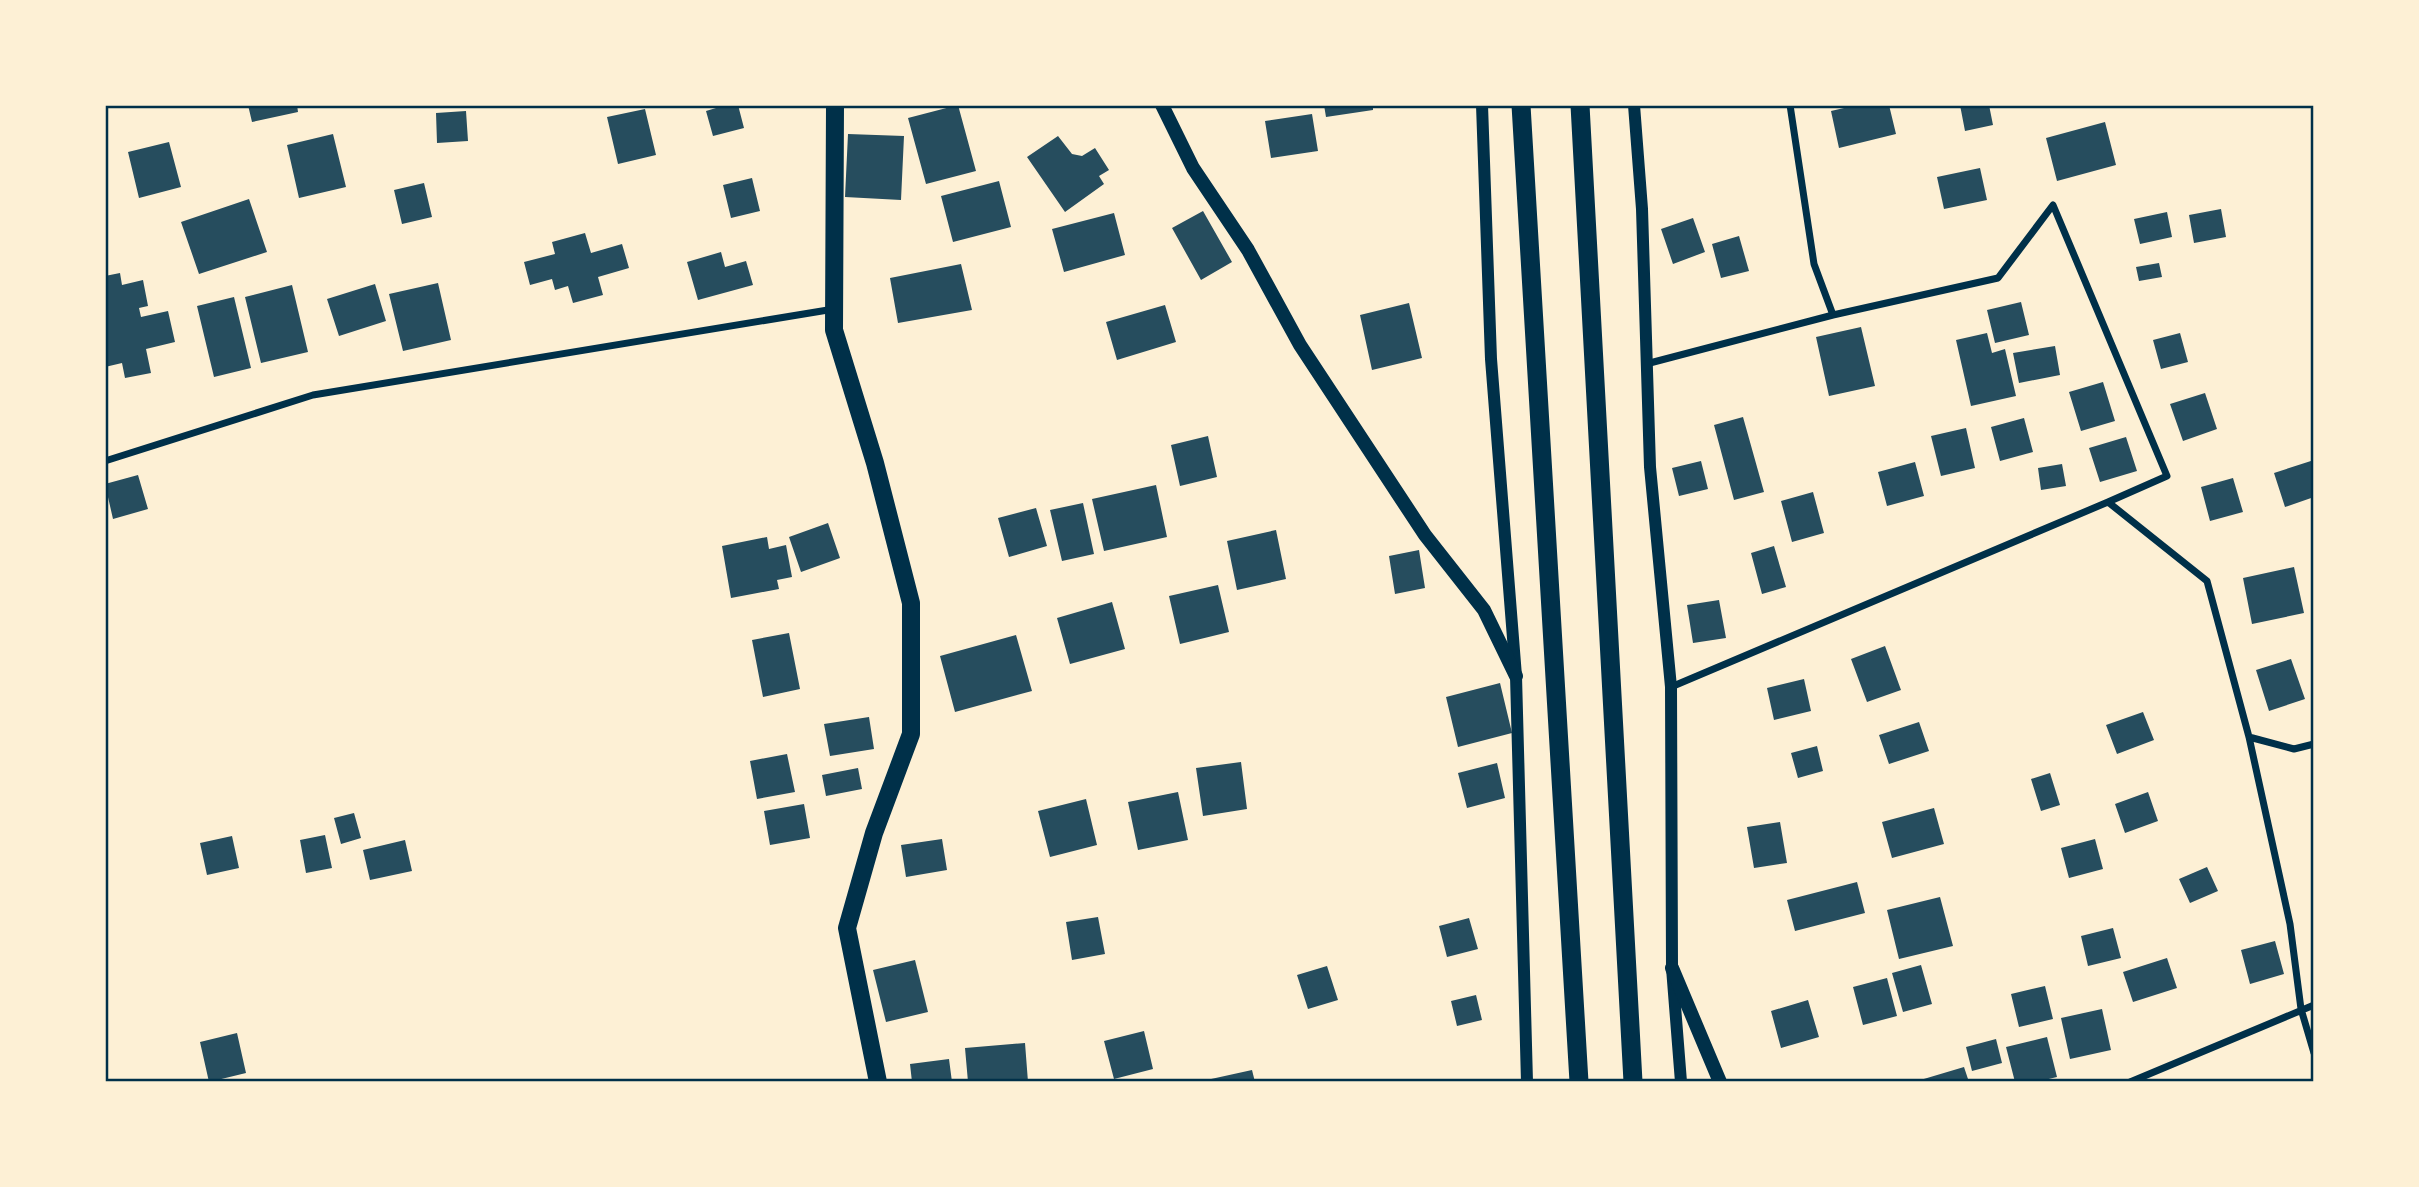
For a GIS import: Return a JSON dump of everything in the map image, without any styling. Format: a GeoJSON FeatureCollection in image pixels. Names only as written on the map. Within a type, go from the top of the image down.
{"type":"FeatureCollection","features":[{"type":"Feature","properties":{"kind":"highway"},"geometry":{"type":"LineString","coordinates":[[1521,105],[1578,1082]]}},
{"type":"Feature","properties":{"kind":"highway"},"geometry":{"type":"LineString","coordinates":[[1580,105],[1633,1082]]}},
{"type":"Feature","properties":{"kind":"main road"},"geometry":{"type":"LineString","coordinates":[[835,105],[834,330],[875,463],[911,603],[911,734],[874,833],[847,928],[878,1082]]}},
{"type":"Feature","properties":{"kind":"main road"},"geometry":{"type":"LineString","coordinates":[[1162,105],[1193,168],[1248,250],[1300,345],[1425,535],[1484,610],[1516,676]]}},
{"type":"Feature","properties":{"kind":"main road"},"geometry":{"type":"LineString","coordinates":[[1672,968],[1699,1038],[1720,1082]]}},
{"type":"Feature","properties":{"kind":"street"},"geometry":{"type":"LineString","coordinates":[[1482,105],[1491,359],[1516,676],[1527,1082]]}},
{"type":"Feature","properties":{"kind":"street"},"geometry":{"type":"LineString","coordinates":[[1634,105],[1642,209],[1650,467],[1671,687],[1672,968],[1681,1082]]}},
{"type":"Feature","properties":{"kind":"street"},"geometry":{"type":"LineString","coordinates":[[1790,105],[1815,264],[1833,315]]}},
{"type":"Feature","properties":{"kind":"street"},"geometry":{"type":"LineString","coordinates":[[1646,364],[1833,315],[1998,278],[2053,205],[2167,476],[1671,687]]}},
{"type":"Feature","properties":{"kind":"street"},"geometry":{"type":"LineString","coordinates":[[105,461],[313,395],[834,309]]}},
{"type":"Feature","properties":{"kind":"street"},"geometry":{"type":"LineString","coordinates":[[2108,502],[2207,581],[2249,737],[2290,924],[2301,1009],[2314,1053]]}},
{"type":"Feature","properties":{"kind":"street"},"geometry":{"type":"LineString","coordinates":[[2249,737],[2294,749],[2314,744]]}},
{"type":"Feature","properties":{"kind":"street"},"geometry":{"type":"LineString","coordinates":[[2130,1082],[2314,1005]]}},
{"type":"Feature","properties":{"kind":"building"},"geometry":{"type":"Polygon","coordinates":[[[248,105],[297,105],[298,112],[252,122],[248,105]]]}},
{"type":"Feature","properties":{"kind":"building"},"geometry":{"type":"Polygon","coordinates":[[[726,105],[738,105],[744,128],[713,136],[706,111],[726,105]]]}},
{"type":"Feature","properties":{"kind":"building"},"geometry":{"type":"Polygon","coordinates":[[[958,105],[976,171],[926,184],[908,118],[958,105]]]}},
{"type":"Feature","properties":{"kind":"building"},"geometry":{"type":"Polygon","coordinates":[[[1324,105],[1373,105],[1373,110],[1326,117],[1324,105]]]}},
{"type":"Feature","properties":{"kind":"building"},"geometry":{"type":"Polygon","coordinates":[[[1857,105],[1889,105],[1896,134],[1839,148],[1831,111],[1857,105]]]}},
{"type":"Feature","properties":{"kind":"building"},"geometry":{"type":"Polygon","coordinates":[[[1960,105],[1989,105],[1993,125],[1965,131],[1960,105]]]}},
{"type":"Feature","properties":{"kind":"building"},"geometry":{"type":"Polygon","coordinates":[[[645,109],[656,155],[618,164],[607,117],[645,109]]]}},
{"type":"Feature","properties":{"kind":"building"},"geometry":{"type":"Polygon","coordinates":[[[466,111],[468,141],[437,143],[436,113],[466,111]]]}},
{"type":"Feature","properties":{"kind":"building"},"geometry":{"type":"Polygon","coordinates":[[[1312,114],[1318,151],[1271,158],[1265,121],[1312,114]]]}},
{"type":"Feature","properties":{"kind":"building"},"geometry":{"type":"Polygon","coordinates":[[[2105,122],[2116,165],[2057,181],[2046,138],[2105,122]]]}},
{"type":"Feature","properties":{"kind":"building"},"geometry":{"type":"Polygon","coordinates":[[[333,134],[346,187],[299,198],[287,145],[333,134]]]}},
{"type":"Feature","properties":{"kind":"building"},"geometry":{"type":"Polygon","coordinates":[[[848,134],[904,136],[901,200],[845,197],[848,134]]]}},
{"type":"Feature","properties":{"kind":"building"},"geometry":{"type":"Polygon","coordinates":[[[1058,136],[1072,154],[1082,156],[1095,148],[1109,170],[1099,176],[1104,184],[1065,212],[1027,157],[1058,136]]]}},
{"type":"Feature","properties":{"kind":"building"},"geometry":{"type":"Polygon","coordinates":[[[169,142],[181,187],[139,198],[128,152],[169,142]]]}},
{"type":"Feature","properties":{"kind":"building"},"geometry":{"type":"Polygon","coordinates":[[[1980,168],[1987,200],[1944,209],[1937,177],[1980,168]]]}},
{"type":"Feature","properties":{"kind":"building"},"geometry":{"type":"Polygon","coordinates":[[[752,178],[760,211],[731,218],[723,185],[752,178]]]}},
{"type":"Feature","properties":{"kind":"building"},"geometry":{"type":"Polygon","coordinates":[[[999,181],[1011,227],[953,242],[941,196],[999,181]]]}},
{"type":"Feature","properties":{"kind":"building"},"geometry":{"type":"Polygon","coordinates":[[[424,183],[432,217],[402,224],[394,190],[424,183]]]}},
{"type":"Feature","properties":{"kind":"building"},"geometry":{"type":"Polygon","coordinates":[[[249,199],[267,252],[199,274],[181,222],[249,199]]]}},
{"type":"Feature","properties":{"kind":"building"},"geometry":{"type":"Polygon","coordinates":[[[2221,209],[2226,237],[2194,243],[2189,215],[2221,209]]]}},
{"type":"Feature","properties":{"kind":"building"},"geometry":{"type":"Polygon","coordinates":[[[1203,211],[1232,262],[1201,280],[1172,228],[1203,211]]]}},
{"type":"Feature","properties":{"kind":"building"},"geometry":{"type":"Polygon","coordinates":[[[2167,212],[2172,237],[2140,244],[2134,219],[2167,212]]]}},
{"type":"Feature","properties":{"kind":"building"},"geometry":{"type":"Polygon","coordinates":[[[1114,213],[1125,255],[1064,272],[1052,229],[1114,213]]]}},
{"type":"Feature","properties":{"kind":"building"},"geometry":{"type":"Polygon","coordinates":[[[1693,218],[1705,252],[1673,264],[1661,229],[1693,218]]]}},
{"type":"Feature","properties":{"kind":"building"},"geometry":{"type":"Polygon","coordinates":[[[585,233],[591,253],[622,244],[629,268],[598,277],[603,295],[573,303],[568,286],[555,290],[552,279],[530,285],[524,262],[555,254],[552,242],[585,233]]]}},
{"type":"Feature","properties":{"kind":"building"},"geometry":{"type":"Polygon","coordinates":[[[1739,236],[1749,271],[1721,278],[1712,244],[1739,236]]]}},
{"type":"Feature","properties":{"kind":"building"},"geometry":{"type":"Polygon","coordinates":[[[721,252],[725,267],[746,261],[753,285],[698,300],[687,262],[721,252]]]}},
{"type":"Feature","properties":{"kind":"building"},"geometry":{"type":"Polygon","coordinates":[[[2159,263],[2162,277],[2139,281],[2136,267],[2159,263]]]}},
{"type":"Feature","properties":{"kind":"building"},"geometry":{"type":"Polygon","coordinates":[[[961,264],[972,310],[898,323],[890,278],[961,264]]]}},
{"type":"Feature","properties":{"kind":"building"},"geometry":{"type":"Polygon","coordinates":[[[120,273],[122,285],[143,280],[148,306],[139,308],[141,317],[168,311],[175,342],[146,349],[151,373],[125,378],[122,363],[105,367],[105,276],[120,273]]]}},
{"type":"Feature","properties":{"kind":"building"},"geometry":{"type":"Polygon","coordinates":[[[438,283],[451,340],[403,351],[389,294],[438,283]]]}},
{"type":"Feature","properties":{"kind":"building"},"geometry":{"type":"Polygon","coordinates":[[[375,284],[386,321],[339,336],[327,299],[375,284]]]}},
{"type":"Feature","properties":{"kind":"building"},"geometry":{"type":"Polygon","coordinates":[[[292,285],[308,352],[261,363],[245,297],[292,285]]]}},
{"type":"Feature","properties":{"kind":"building"},"geometry":{"type":"Polygon","coordinates":[[[234,297],[251,368],[214,377],[197,306],[234,297]]]}},
{"type":"Feature","properties":{"kind":"building"},"geometry":{"type":"Polygon","coordinates":[[[2021,302],[2029,335],[1995,343],[1987,310],[2021,302]]]}},
{"type":"Feature","properties":{"kind":"building"},"geometry":{"type":"Polygon","coordinates":[[[1409,303],[1422,358],[1372,370],[1360,315],[1409,303]]]}},
{"type":"Feature","properties":{"kind":"building"},"geometry":{"type":"Polygon","coordinates":[[[1165,305],[1176,342],[1117,360],[1106,322],[1165,305]]]}},
{"type":"Feature","properties":{"kind":"building"},"geometry":{"type":"Polygon","coordinates":[[[1861,327],[1875,386],[1829,396],[1816,337],[1861,327]]]}},
{"type":"Feature","properties":{"kind":"building"},"geometry":{"type":"Polygon","coordinates":[[[1987,333],[1992,353],[2005,349],[2016,396],[1971,406],[1956,340],[1987,333]]]}},
{"type":"Feature","properties":{"kind":"building"},"geometry":{"type":"Polygon","coordinates":[[[2180,333],[2188,362],[2161,369],[2153,340],[2180,333]]]}},
{"type":"Feature","properties":{"kind":"building"},"geometry":{"type":"Polygon","coordinates":[[[2055,346],[2060,375],[2019,383],[2013,353],[2055,346]]]}},
{"type":"Feature","properties":{"kind":"building"},"geometry":{"type":"Polygon","coordinates":[[[2103,382],[2115,421],[2081,431],[2069,392],[2103,382]]]}},
{"type":"Feature","properties":{"kind":"building"},"geometry":{"type":"Polygon","coordinates":[[[2205,393],[2217,429],[2183,441],[2170,404],[2205,393]]]}},
{"type":"Feature","properties":{"kind":"building"},"geometry":{"type":"Polygon","coordinates":[[[1743,417],[1764,492],[1734,500],[1714,425],[1743,417]]]}},
{"type":"Feature","properties":{"kind":"building"},"geometry":{"type":"Polygon","coordinates":[[[2024,418],[2033,452],[2000,461],[1991,427],[2024,418]]]}},
{"type":"Feature","properties":{"kind":"building"},"geometry":{"type":"Polygon","coordinates":[[[1966,428],[1975,468],[1941,476],[1931,436],[1966,428]]]}},
{"type":"Feature","properties":{"kind":"building"},"geometry":{"type":"Polygon","coordinates":[[[1208,436],[1217,477],[1180,486],[1171,445],[1208,436]]]}},
{"type":"Feature","properties":{"kind":"building"},"geometry":{"type":"Polygon","coordinates":[[[2126,437],[2137,471],[2100,482],[2089,448],[2126,437]]]}},
{"type":"Feature","properties":{"kind":"building"},"geometry":{"type":"Polygon","coordinates":[[[2314,460],[2314,497],[2285,507],[2274,473],[2314,460]]]}},
{"type":"Feature","properties":{"kind":"building"},"geometry":{"type":"Polygon","coordinates":[[[1701,461],[1708,489],[1679,496],[1672,468],[1701,461]]]}},
{"type":"Feature","properties":{"kind":"building"},"geometry":{"type":"Polygon","coordinates":[[[1915,462],[1924,496],[1887,506],[1878,472],[1915,462]]]}},
{"type":"Feature","properties":{"kind":"building"},"geometry":{"type":"Polygon","coordinates":[[[2062,464],[2066,486],[2041,490],[2038,468],[2062,464]]]}},
{"type":"Feature","properties":{"kind":"building"},"geometry":{"type":"Polygon","coordinates":[[[138,475],[148,509],[113,519],[105,484],[138,475]]]}},
{"type":"Feature","properties":{"kind":"building"},"geometry":{"type":"Polygon","coordinates":[[[2233,478],[2243,512],[2210,521],[2201,487],[2233,478]]]}},
{"type":"Feature","properties":{"kind":"building"},"geometry":{"type":"Polygon","coordinates":[[[1156,485],[1167,537],[1104,551],[1092,499],[1156,485]]]}},
{"type":"Feature","properties":{"kind":"building"},"geometry":{"type":"Polygon","coordinates":[[[1813,492],[1824,533],[1792,542],[1781,501],[1813,492]]]}},
{"type":"Feature","properties":{"kind":"building"},"geometry":{"type":"Polygon","coordinates":[[[1083,503],[1094,554],[1062,561],[1050,510],[1083,503]]]}},
{"type":"Feature","properties":{"kind":"building"},"geometry":{"type":"Polygon","coordinates":[[[1036,508],[1047,546],[1009,557],[998,518],[1036,508]]]}},
{"type":"Feature","properties":{"kind":"building"},"geometry":{"type":"Polygon","coordinates":[[[828,523],[840,558],[801,572],[789,537],[828,523]]]}},
{"type":"Feature","properties":{"kind":"building"},"geometry":{"type":"Polygon","coordinates":[[[1276,530],[1286,579],[1237,590],[1227,541],[1276,530]]]}},
{"type":"Feature","properties":{"kind":"building"},"geometry":{"type":"Polygon","coordinates":[[[767,537],[769,549],[786,545],[792,577],[777,580],[779,589],[731,598],[722,546],[767,537]]]}},
{"type":"Feature","properties":{"kind":"building"},"geometry":{"type":"Polygon","coordinates":[[[1774,546],[1786,587],[1762,594],[1751,553],[1774,546]]]}},
{"type":"Feature","properties":{"kind":"building"},"geometry":{"type":"Polygon","coordinates":[[[1419,550],[1425,588],[1395,594],[1389,556],[1419,550]]]}},
{"type":"Feature","properties":{"kind":"building"},"geometry":{"type":"Polygon","coordinates":[[[2294,567],[2304,613],[2252,624],[2243,578],[2294,567]]]}},
{"type":"Feature","properties":{"kind":"building"},"geometry":{"type":"Polygon","coordinates":[[[1218,585],[1229,632],[1180,644],[1169,596],[1218,585]]]}},
{"type":"Feature","properties":{"kind":"building"},"geometry":{"type":"Polygon","coordinates":[[[1719,600],[1726,638],[1693,643],[1687,605],[1719,600]]]}},
{"type":"Feature","properties":{"kind":"building"},"geometry":{"type":"Polygon","coordinates":[[[1112,602],[1125,649],[1070,664],[1057,618],[1112,602]]]}},
{"type":"Feature","properties":{"kind":"building"},"geometry":{"type":"Polygon","coordinates":[[[789,633],[800,689],[763,697],[752,640],[789,633]]]}},
{"type":"Feature","properties":{"kind":"building"},"geometry":{"type":"Polygon","coordinates":[[[1016,635],[1032,691],[955,712],[940,656],[1016,635]]]}},
{"type":"Feature","properties":{"kind":"building"},"geometry":{"type":"Polygon","coordinates":[[[1885,646],[1901,690],[1867,702],[1851,659],[1885,646]]]}},
{"type":"Feature","properties":{"kind":"building"},"geometry":{"type":"Polygon","coordinates":[[[2291,659],[2305,699],[2269,711],[2256,670],[2291,659]]]}},
{"type":"Feature","properties":{"kind":"building"},"geometry":{"type":"Polygon","coordinates":[[[1804,679],[1811,711],[1774,720],[1767,688],[1804,679]]]}},
{"type":"Feature","properties":{"kind":"building"},"geometry":{"type":"Polygon","coordinates":[[[1500,683],[1512,733],[1458,747],[1446,697],[1500,683]]]}},
{"type":"Feature","properties":{"kind":"building"},"geometry":{"type":"Polygon","coordinates":[[[2143,712],[2154,740],[2117,754],[2106,725],[2143,712]]]}},
{"type":"Feature","properties":{"kind":"building"},"geometry":{"type":"Polygon","coordinates":[[[869,717],[874,749],[830,756],[824,724],[869,717]]]}},
{"type":"Feature","properties":{"kind":"building"},"geometry":{"type":"Polygon","coordinates":[[[1919,722],[1929,751],[1889,764],[1879,735],[1919,722]]]}},
{"type":"Feature","properties":{"kind":"building"},"geometry":{"type":"Polygon","coordinates":[[[1817,746],[1823,771],[1798,778],[1791,753],[1817,746]]]}},
{"type":"Feature","properties":{"kind":"building"},"geometry":{"type":"Polygon","coordinates":[[[787,754],[795,792],[757,799],[750,761],[787,754]]]}},
{"type":"Feature","properties":{"kind":"building"},"geometry":{"type":"Polygon","coordinates":[[[1241,762],[1247,809],[1203,816],[1196,768],[1241,762]]]}},
{"type":"Feature","properties":{"kind":"building"},"geometry":{"type":"Polygon","coordinates":[[[1497,763],[1505,798],[1467,808],[1458,773],[1497,763]]]}},
{"type":"Feature","properties":{"kind":"building"},"geometry":{"type":"Polygon","coordinates":[[[858,768],[862,789],[826,796],[822,775],[858,768]]]}},
{"type":"Feature","properties":{"kind":"building"},"geometry":{"type":"Polygon","coordinates":[[[2050,773],[2060,805],[2041,811],[2031,779],[2050,773]]]}},
{"type":"Feature","properties":{"kind":"building"},"geometry":{"type":"Polygon","coordinates":[[[1178,792],[1188,840],[1138,850],[1128,802],[1178,792]]]}},
{"type":"Feature","properties":{"kind":"building"},"geometry":{"type":"Polygon","coordinates":[[[2148,792],[2158,821],[2125,833],[2115,804],[2148,792]]]}},
{"type":"Feature","properties":{"kind":"building"},"geometry":{"type":"Polygon","coordinates":[[[1086,799],[1097,845],[1050,857],[1038,811],[1086,799]]]}},
{"type":"Feature","properties":{"kind":"building"},"geometry":{"type":"Polygon","coordinates":[[[804,804],[810,838],[770,845],[764,811],[804,804]]]}},
{"type":"Feature","properties":{"kind":"building"},"geometry":{"type":"Polygon","coordinates":[[[1934,808],[1944,844],[1892,858],[1882,822],[1934,808]]]}},
{"type":"Feature","properties":{"kind":"building"},"geometry":{"type":"Polygon","coordinates":[[[354,813],[361,838],[341,844],[334,818],[354,813]]]}},
{"type":"Feature","properties":{"kind":"building"},"geometry":{"type":"Polygon","coordinates":[[[1780,822],[1787,863],[1754,868],[1747,827],[1780,822]]]}},
{"type":"Feature","properties":{"kind":"building"},"geometry":{"type":"Polygon","coordinates":[[[325,835],[332,868],[306,873],[300,840],[325,835]]]}},
{"type":"Feature","properties":{"kind":"building"},"geometry":{"type":"Polygon","coordinates":[[[232,836],[239,868],[207,875],[200,843],[232,836]]]}},
{"type":"Feature","properties":{"kind":"building"},"geometry":{"type":"Polygon","coordinates":[[[942,839],[947,870],[906,877],[901,845],[942,839]]]}},
{"type":"Feature","properties":{"kind":"building"},"geometry":{"type":"Polygon","coordinates":[[[2095,839],[2103,869],[2069,878],[2061,848],[2095,839]]]}},
{"type":"Feature","properties":{"kind":"building"},"geometry":{"type":"Polygon","coordinates":[[[405,840],[412,871],[370,880],[363,850],[405,840]]]}},
{"type":"Feature","properties":{"kind":"building"},"geometry":{"type":"Polygon","coordinates":[[[2207,867],[2218,891],[2190,903],[2179,879],[2207,867]]]}},
{"type":"Feature","properties":{"kind":"building"},"geometry":{"type":"Polygon","coordinates":[[[1857,882],[1865,913],[1795,931],[1787,900],[1857,882]]]}},
{"type":"Feature","properties":{"kind":"building"},"geometry":{"type":"Polygon","coordinates":[[[1940,897],[1953,946],[1899,959],[1887,910],[1940,897]]]}},
{"type":"Feature","properties":{"kind":"building"},"geometry":{"type":"Polygon","coordinates":[[[1098,917],[1105,954],[1072,960],[1066,922],[1098,917]]]}},
{"type":"Feature","properties":{"kind":"building"},"geometry":{"type":"Polygon","coordinates":[[[1469,918],[1478,949],[1447,957],[1439,926],[1469,918]]]}},
{"type":"Feature","properties":{"kind":"building"},"geometry":{"type":"Polygon","coordinates":[[[2113,928],[2121,958],[2088,966],[2081,936],[2113,928]]]}},
{"type":"Feature","properties":{"kind":"building"},"geometry":{"type":"Polygon","coordinates":[[[2275,941],[2284,974],[2250,984],[2241,950],[2275,941]]]}},
{"type":"Feature","properties":{"kind":"building"},"geometry":{"type":"Polygon","coordinates":[[[2167,958],[2177,988],[2133,1002],[2123,972],[2167,958]]]}},
{"type":"Feature","properties":{"kind":"building"},"geometry":{"type":"Polygon","coordinates":[[[915,960],[928,1012],[886,1022],[873,970],[915,960]]]}},
{"type":"Feature","properties":{"kind":"building"},"geometry":{"type":"Polygon","coordinates":[[[1921,965],[1932,1004],[1903,1012],[1892,973],[1921,965]]]}},
{"type":"Feature","properties":{"kind":"building"},"geometry":{"type":"Polygon","coordinates":[[[1327,966],[1338,1000],[1308,1009],[1297,975],[1327,966]]]}},
{"type":"Feature","properties":{"kind":"building"},"geometry":{"type":"Polygon","coordinates":[[[1887,978],[1897,1016],[1863,1025],[1853,987],[1887,978]]]}},
{"type":"Feature","properties":{"kind":"building"},"geometry":{"type":"Polygon","coordinates":[[[2045,986],[2053,1019],[2019,1027],[2011,994],[2045,986]]]}},
{"type":"Feature","properties":{"kind":"building"},"geometry":{"type":"Polygon","coordinates":[[[1476,995],[1482,1020],[1457,1026],[1451,1001],[1476,995]]]}},
{"type":"Feature","properties":{"kind":"building"},"geometry":{"type":"Polygon","coordinates":[[[1808,1000],[1819,1037],[1781,1048],[1771,1011],[1808,1000]]]}},
{"type":"Feature","properties":{"kind":"building"},"geometry":{"type":"Polygon","coordinates":[[[2102,1009],[2111,1050],[2070,1059],[2061,1018],[2102,1009]]]}},
{"type":"Feature","properties":{"kind":"building"},"geometry":{"type":"Polygon","coordinates":[[[1144,1031],[1153,1069],[1114,1079],[1104,1041],[1144,1031]]]}},
{"type":"Feature","properties":{"kind":"building"},"geometry":{"type":"Polygon","coordinates":[[[237,1033],[246,1073],[209,1082],[200,1042],[237,1033]]]}},
{"type":"Feature","properties":{"kind":"building"},"geometry":{"type":"Polygon","coordinates":[[[2047,1037],[2057,1077],[2036,1082],[2015,1082],[2006,1047],[2047,1037]]]}},
{"type":"Feature","properties":{"kind":"building"},"geometry":{"type":"Polygon","coordinates":[[[1996,1039],[2002,1063],[1972,1071],[1966,1047],[1996,1039]]]}},
{"type":"Feature","properties":{"kind":"building"},"geometry":{"type":"Polygon","coordinates":[[[1025,1043],[1028,1082],[968,1082],[965,1048],[1025,1043]]]}},
{"type":"Feature","properties":{"kind":"building"},"geometry":{"type":"Polygon","coordinates":[[[949,1059],[952,1082],[912,1082],[910,1064],[949,1059]]]}},
{"type":"Feature","properties":{"kind":"building"},"geometry":{"type":"Polygon","coordinates":[[[1964,1067],[1969,1082],[1917,1082],[1917,1081],[1964,1067]]]}},
{"type":"Feature","properties":{"kind":"building"},"geometry":{"type":"Polygon","coordinates":[[[1252,1070],[1255,1082],[1202,1082],[1202,1081],[1252,1070]]]}}]}
